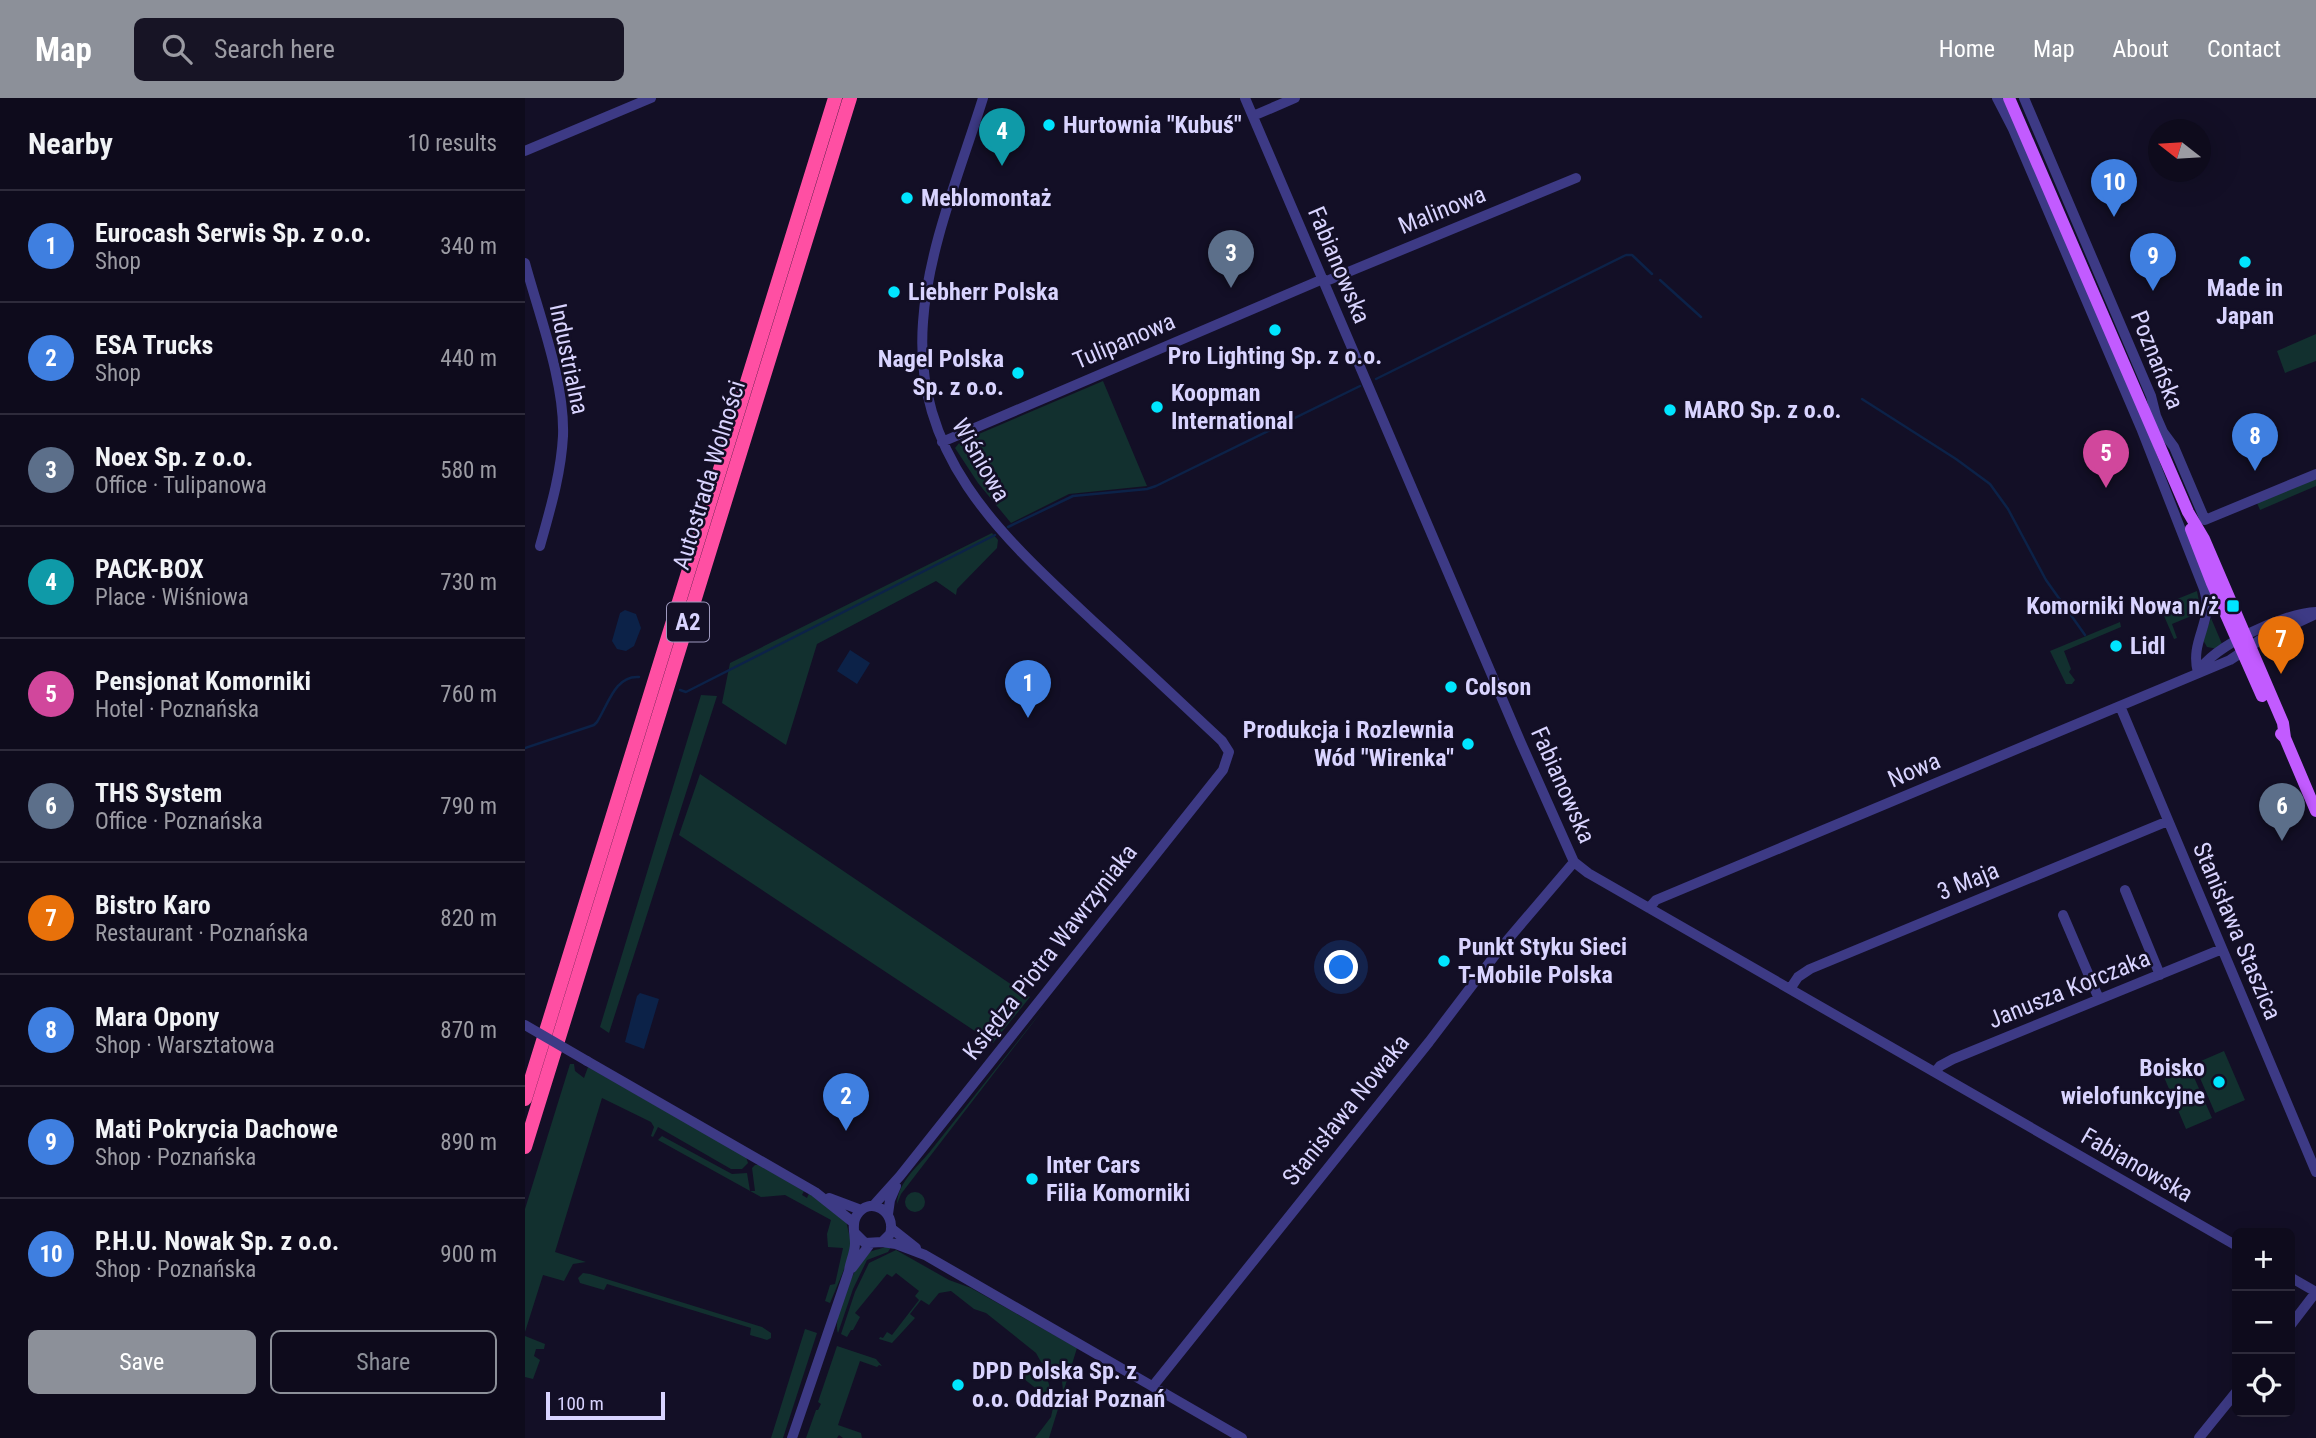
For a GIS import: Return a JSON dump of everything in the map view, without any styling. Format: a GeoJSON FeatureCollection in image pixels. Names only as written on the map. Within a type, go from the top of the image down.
{"type":"FeatureCollection","features":[{"type":"Feature","properties":{"kind":"highway","name":"Autostrada Wolności"},"geometry":{"type":"LineString","coordinates":[[525,1099],[835,98]]}},
{"type":"Feature","properties":{"kind":"highway","name":"Autostrada Wolności"},"geometry":{"type":"LineString","coordinates":[[525,1147],[850,98]]}},
{"type":"Feature","properties":{"kind":"main road","name":"Poznańska"},"geometry":{"type":"LineString","coordinates":[[2013,102],[2188,512],[2204,539],[2276,727],[2285,738],[2316,811]]}},
{"type":"Feature","properties":{"kind":"street"},"geometry":{"type":"LineString","coordinates":[[525,151],[651,98]]}},
{"type":"Feature","properties":{"kind":"street","name":"Wiśniowa"},"geometry":{"type":"LineString","coordinates":[[983,98],[936,249],[924,312],[922,349],[930,411],[942,442],[979,505],[1005,537],[1222,741],[1229,752]]}},
{"type":"Feature","properties":{"kind":"street","name":"Fabianowska"},"geometry":{"type":"LineString","coordinates":[[1245,98],[1574,862],[1584,871],[2232,1243]]}},
{"type":"Feature","properties":{"kind":"street"},"geometry":{"type":"LineString","coordinates":[[1253,116],[1295,98]]}},
{"type":"Feature","properties":{"kind":"street","name":"Poznańska"},"geometry":{"type":"LineString","coordinates":[[1997,98],[2013,102],[2206,520],[2316,474]]}},
{"type":"Feature","properties":{"kind":"street"},"geometry":{"type":"LineString","coordinates":[[2013,102],[2206,594],[2207,614],[2195,653],[2198,673]]}},
{"type":"Feature","properties":{"kind":"street","name":"Malinowa"},"geometry":{"type":"LineString","coordinates":[[1324,281],[1576,178]]}},
{"type":"Feature","properties":{"kind":"street","name":"Industrialna"},"geometry":{"type":"LineString","coordinates":[[525,263],[558,386],[563,434],[557,483],[540,546]]}},
{"type":"Feature","properties":{"kind":"street","name":"Tulipanowa"},"geometry":{"type":"LineString","coordinates":[[942,442],[1324,281]]}},
{"type":"Feature","properties":{"kind":"street","name":"Nowa"},"geometry":{"type":"LineString","coordinates":[[1649,908],[1656,900],[2230,660],[2244,644],[2289,617],[2316,613]]}},
{"type":"Feature","properties":{"kind":"street","name":"Stanisława Staszica"},"geometry":{"type":"LineString","coordinates":[[2120,706],[2316,1172]]}},
{"type":"Feature","properties":{"kind":"street","name":"Księdza Piotra Wawrzyniaka"},"geometry":{"type":"LineString","coordinates":[[873,1206],[900,1176],[1223,770],[1229,752]]}},
{"type":"Feature","properties":{"kind":"street","name":"3 Maja"},"geometry":{"type":"LineString","coordinates":[[1790,989],[1798,977],[1810,969],[2168,821]]}},
{"type":"Feature","properties":{"kind":"street","name":"Stanisława Nowaka"},"geometry":{"type":"LineString","coordinates":[[1153,1386],[1499,950],[1574,862]]}},
{"type":"Feature","properties":{"kind":"street"},"geometry":{"type":"LineString","coordinates":[[2125,890],[2160,975]]}},
{"type":"Feature","properties":{"kind":"street"},"geometry":{"type":"LineString","coordinates":[[2063,915],[2099,999]]}},
{"type":"Feature","properties":{"kind":"street","name":"Janusza Korczaka"},"geometry":{"type":"LineString","coordinates":[[1935,1072],[1953,1059],[2222,949]]}},
{"type":"Feature","properties":{"kind":"street"},"geometry":{"type":"LineString","coordinates":[[525,1025],[815,1192],[861,1210],[879,1207],[888,1214],[892,1229],[925,1255],[1243,1438]]}},
{"type":"Feature","properties":{"kind":"street","name":"Księdza Piotra Wawrzyniaka"},"geometry":{"type":"LineString","coordinates":[[888,1214],[890,1200],[900,1176]]}},
{"type":"Feature","properties":{"kind":"street"},"geometry":{"type":"LineString","coordinates":[[815,1192],[854,1228],[861,1240],[870,1244],[896,1244],[925,1255]]}},
{"type":"Feature","properties":{"kind":"street"},"geometry":{"type":"LineString","coordinates":[[792,1438],[849,1271],[855,1248],[854,1228],[861,1210]]}},
{"type":"Feature","properties":{"kind":"street"},"geometry":{"type":"LineString","coordinates":[[882,1242],[892,1229]]}},
{"type":"Feature","properties":{"kind":"street"},"geometry":{"type":"LineString","coordinates":[[849,1271],[870,1244]]}},
{"type":"Feature","properties":{"kind":"street"},"geometry":{"type":"LineString","coordinates":[[2295,1279],[2316,1292],[2295,1319]]}},
{"type":"Feature","properties":{"kind":"street"},"geometry":{"type":"LineString","coordinates":[[2199,1438],[2232,1397]]}},
{"type":"Feature","properties":{"kind":"green space"},"geometry":{"type":"Polygon","coordinates":[[[2316,334],[2316,361],[2285,373],[2277,351],[2316,334]]]}},
{"type":"Feature","properties":{"kind":"green space"},"geometry":{"type":"Polygon","coordinates":[[[1103,381],[1147,486],[1069,494],[1011,523],[978,483],[955,448],[960,442],[1103,381]]]}},
{"type":"Feature","properties":{"kind":"green space"},"geometry":{"type":"Polygon","coordinates":[[[2316,478],[2316,486],[2260,510],[2257,503],[2316,478]]]}},
{"type":"Feature","properties":{"kind":"green space"},"geometry":{"type":"Polygon","coordinates":[[[992,533],[998,540],[997,548],[957,589],[956,595],[936,581],[817,644],[786,745],[722,703],[730,663],[992,533]]]}},
{"type":"Feature","properties":{"kind":"green space"},"geometry":{"type":"Polygon","coordinates":[[[2197,591],[2201,612],[2172,624],[2177,638],[2174,639],[2161,609],[2142,616],[2140,614],[2197,591]]]}},
{"type":"Feature","properties":{"kind":"green space"},"geometry":{"type":"Polygon","coordinates":[[[2211,618],[2222,644],[2218,649],[2207,647],[2203,640],[2211,618]]]}},
{"type":"Feature","properties":{"kind":"green space"},"geometry":{"type":"Polygon","coordinates":[[[2120,622],[2121,627],[2064,651],[2071,669],[2069,672],[2075,680],[2072,684],[2066,684],[2050,651],[2120,622]]]}},
{"type":"Feature","properties":{"kind":"green space"},"geometry":{"type":"Polygon","coordinates":[[[701,695],[717,696],[609,1033],[600,1027],[701,695]]]}},
{"type":"Feature","properties":{"kind":"green space"},"geometry":{"type":"Polygon","coordinates":[[[700,774],[1030,997],[993,1043],[679,835],[700,774]]]}},
{"type":"Feature","properties":{"kind":"green space"},"geometry":{"type":"Polygon","coordinates":[[[1045,1007],[901,1194],[897,1204],[901,1188],[910,1174],[1045,1007]]]}},
{"type":"Feature","properties":{"kind":"green space","name":"Boisko wielofunkcyjne"},"geometry":{"type":"Polygon","coordinates":[[[2224,1051],[2245,1100],[2215,1113],[2194,1064],[2224,1051]]]}},
{"type":"Feature","properties":{"kind":"green space"},"geometry":{"type":"Polygon","coordinates":[[[570,1064],[574,1064],[575,1071],[584,1078],[588,1067],[746,1157],[748,1163],[742,1169],[731,1169],[658,1127],[653,1137],[654,1127],[651,1122],[602,1098],[555,1252],[586,1262],[573,1264],[564,1281],[543,1275],[525,1332],[525,1209],[570,1064]]]}},
{"type":"Feature","properties":{"kind":"green space"},"geometry":{"type":"Polygon","coordinates":[[[2189,1066],[2212,1118],[2186,1129],[2164,1077],[2189,1066]]]}},
{"type":"Feature","properties":{"kind":"green space"},"geometry":{"type":"Polygon","coordinates":[[[662,1136],[732,1174],[747,1173],[750,1191],[658,1140],[662,1136]]]}},
{"type":"Feature","properties":{"kind":"green space"},"geometry":{"type":"Polygon","coordinates":[[[759,1165],[804,1191],[802,1195],[807,1198],[809,1193],[846,1221],[851,1242],[848,1260],[830,1303],[825,1301],[830,1285],[835,1284],[843,1248],[828,1247],[827,1234],[831,1220],[785,1195],[761,1197],[750,1191],[755,1191],[752,1168],[759,1165]]]}},
{"type":"Feature","properties":{"kind":"green space"},"geometry":{"type":"Polygon","coordinates":[[[915,1192],[922,1195],[925,1202],[922,1209],[915,1212],[908,1209],[905,1202],[908,1195],[915,1192]]]}},
{"type":"Feature","properties":{"kind":"green space"},"geometry":{"type":"Polygon","coordinates":[[[891,1247],[888,1252],[867,1260],[853,1289],[838,1333],[838,1315],[858,1266],[870,1252],[891,1247]]]}},
{"type":"Feature","properties":{"kind":"green space"},"geometry":{"type":"Polygon","coordinates":[[[896,1250],[949,1280],[971,1288],[1077,1348],[1049,1438],[1035,1438],[1051,1417],[1054,1403],[1063,1391],[1062,1381],[1041,1362],[1036,1353],[986,1313],[974,1309],[951,1291],[939,1293],[929,1305],[921,1300],[910,1314],[915,1318],[892,1343],[879,1339],[887,1332],[892,1335],[919,1300],[915,1296],[919,1291],[896,1273],[892,1277],[887,1274],[855,1313],[860,1317],[853,1330],[847,1337],[841,1334],[855,1292],[869,1263],[896,1250]]]}},
{"type":"Feature","properties":{"kind":"green space"},"geometry":{"type":"Polygon","coordinates":[[[583,1273],[762,1327],[771,1333],[771,1338],[767,1340],[750,1335],[751,1328],[607,1284],[604,1290],[580,1283],[578,1278],[583,1273]]]}},
{"type":"Feature","properties":{"kind":"green space"},"geometry":{"type":"Polygon","coordinates":[[[805,1329],[817,1333],[783,1438],[771,1438],[805,1329]]]}},
{"type":"Feature","properties":{"kind":"green space"},"geometry":{"type":"Polygon","coordinates":[[[525,1336],[545,1344],[544,1349],[536,1349],[534,1356],[540,1360],[533,1379],[525,1377],[525,1336]]]}},
{"type":"Feature","properties":{"kind":"green space"},"geometry":{"type":"Polygon","coordinates":[[[837,1346],[876,1359],[882,1366],[860,1361],[838,1425],[861,1433],[862,1438],[843,1438],[839,1435],[837,1438],[806,1438],[816,1410],[821,1404],[818,1402],[837,1346]]]}},
{"type":"Feature","properties":{"kind":"green space"},"geometry":{"type":"Polygon","coordinates":[[[1023,1364],[1044,1374],[1050,1390],[1048,1396],[1018,1374],[1022,1370],[1019,1367],[1023,1364]]]}},
{"type":"Feature","properties":{"kind":"water"},"geometry":{"type":"Polygon","coordinates":[[[625,610],[636,614],[641,628],[634,646],[626,651],[617,649],[612,641],[620,613],[625,610]]]}},
{"type":"Feature","properties":{"kind":"water"},"geometry":{"type":"Polygon","coordinates":[[[850,650],[870,663],[857,684],[837,671],[850,650]]]}},
{"type":"Feature","properties":{"kind":"water"},"geometry":{"type":"Polygon","coordinates":[[[640,993],[659,999],[644,1049],[625,1042],[640,993]]]}},
{"type":"Feature","properties":{"kind":"waterway"},"geometry":{"type":"LineString","coordinates":[[1376,379],[1626,255],[1632,255],[1652,274]]}},
{"type":"Feature","properties":{"kind":"waterway"},"geometry":{"type":"LineString","coordinates":[[1660,280],[1701,317]]}},
{"type":"Feature","properties":{"kind":"waterway"},"geometry":{"type":"LineString","coordinates":[[1008,527],[1073,496],[1156,486],[1360,386]]}},
{"type":"Feature","properties":{"kind":"waterway"},"geometry":{"type":"LineString","coordinates":[[1862,399],[1990,484],[2008,509],[2046,580],[2085,635]]}},
{"type":"Feature","properties":{"kind":"waterway"},"geometry":{"type":"LineString","coordinates":[[680,690],[686,692],[995,535]]}},
{"type":"Feature","properties":{"kind":"waterway"},"geometry":{"type":"LineString","coordinates":[[525,748],[594,725],[618,686],[624,681],[639,677]]}},
{"type":"Feature","properties":{"kind":"place","name":"Hurtownia \"Kubuś\""},"geometry":{"type":"Point","coordinates":[1049,125]}},
{"type":"Feature","properties":{"kind":"place","name":"PACK-BOX"},"geometry":{"type":"Point","coordinates":[1002,166]}},
{"type":"Feature","properties":{"kind":"place","name":"Meblomontaż"},"geometry":{"type":"Point","coordinates":[907,198]}},
{"type":"Feature","properties":{"kind":"place","name":"P.H.U. Nowak Sp. z o.o."},"geometry":{"type":"Point","coordinates":[2114,217]}},
{"type":"Feature","properties":{"kind":"place","name":"Made in Japan"},"geometry":{"type":"Point","coordinates":[2245,262]}},
{"type":"Feature","properties":{"kind":"place","name":"Noex Sp. z o.o."},"geometry":{"type":"Point","coordinates":[1231,288]}},
{"type":"Feature","properties":{"kind":"place","name":"Mati Pokrycia Dachowe"},"geometry":{"type":"Point","coordinates":[2153,291]}},
{"type":"Feature","properties":{"kind":"place","name":"Liebherr Polska"},"geometry":{"type":"Point","coordinates":[894,292]}},
{"type":"Feature","properties":{"kind":"place","name":"Pro Lighting Sp. z o.o."},"geometry":{"type":"Point","coordinates":[1275,330]}},
{"type":"Feature","properties":{"kind":"place","name":"Nagel Polska Sp. z o.o."},"geometry":{"type":"Point","coordinates":[1018,373]}},
{"type":"Feature","properties":{"kind":"place","name":"Koopman International"},"geometry":{"type":"Point","coordinates":[1157,407]}},
{"type":"Feature","properties":{"kind":"place","name":"MARO Sp. z o.o."},"geometry":{"type":"Point","coordinates":[1670,410]}},
{"type":"Feature","properties":{"kind":"place","name":"Mara Opony"},"geometry":{"type":"Point","coordinates":[2255,471]}},
{"type":"Feature","properties":{"kind":"place","name":"Pensjonat Komorniki"},"geometry":{"type":"Point","coordinates":[2106,488]}},
{"type":"Feature","properties":{"kind":"place","name":"Komorniki Nowa n/ż"},"geometry":{"type":"Point","coordinates":[2233,606]}},
{"type":"Feature","properties":{"kind":"place","name":"Lidl"},"geometry":{"type":"Point","coordinates":[2116,646]}},
{"type":"Feature","properties":{"kind":"place","name":"Bistro Karo"},"geometry":{"type":"Point","coordinates":[2281,674]}},
{"type":"Feature","properties":{"kind":"place","name":"Colson"},"geometry":{"type":"Point","coordinates":[1451,687]}},
{"type":"Feature","properties":{"kind":"place","name":"Eurocash Serwis Sp. z o.o."},"geometry":{"type":"Point","coordinates":[1028,718]}},
{"type":"Feature","properties":{"kind":"place","name":"Produkcja i Rozlewnia Wód \"Wirenka\""},"geometry":{"type":"Point","coordinates":[1468,744]}},
{"type":"Feature","properties":{"kind":"place","name":"THS System"},"geometry":{"type":"Point","coordinates":[2282,841]}},
{"type":"Feature","properties":{"kind":"place","name":"Punkt Styku Sieci T-Mobile Polska"},"geometry":{"type":"Point","coordinates":[1444,961]}},
{"type":"Feature","properties":{"kind":"place","name":"Boisko wielofunkcyjne"},"geometry":{"type":"Point","coordinates":[2219,1082]}},
{"type":"Feature","properties":{"kind":"place","name":"ESA Trucks"},"geometry":{"type":"Point","coordinates":[846,1131]}},
{"type":"Feature","properties":{"kind":"place","name":"Inter Cars Filia Komorniki"},"geometry":{"type":"Point","coordinates":[1032,1179]}},
{"type":"Feature","properties":{"kind":"place","name":"DPD Polska Sp. z o.o. Oddział Poznań"},"geometry":{"type":"Point","coordinates":[958,1385]}}]}
